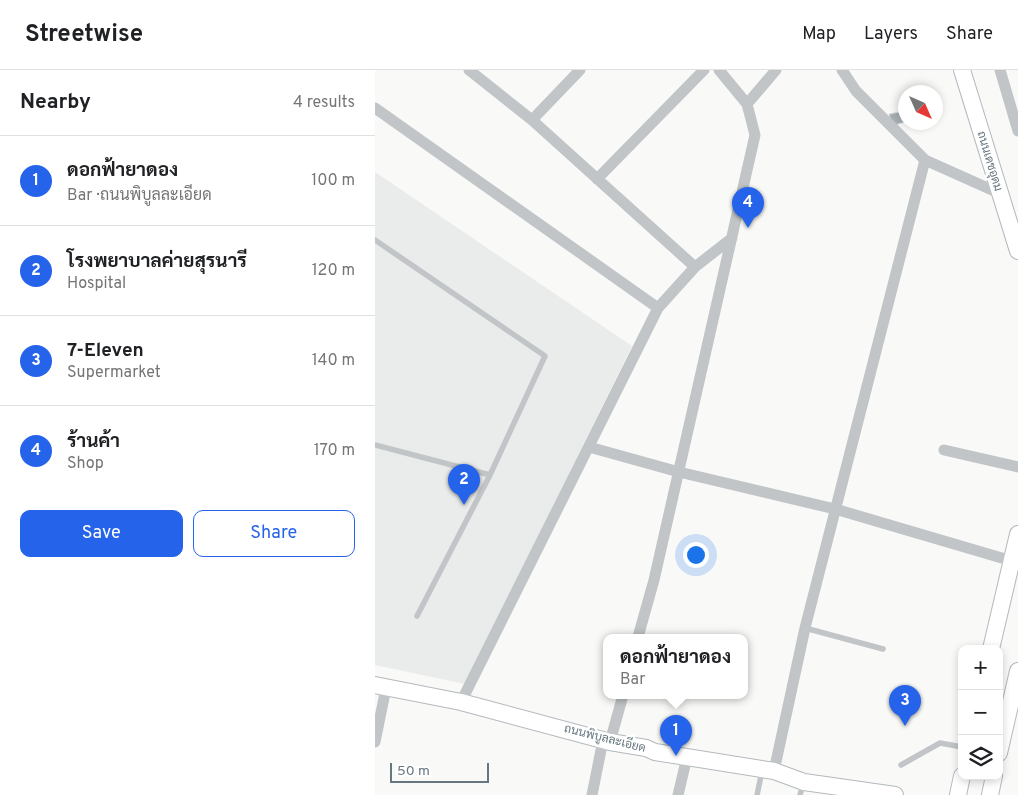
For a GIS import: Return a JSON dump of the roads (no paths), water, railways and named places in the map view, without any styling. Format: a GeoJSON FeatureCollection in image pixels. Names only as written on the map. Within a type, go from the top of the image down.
{"type":"FeatureCollection","features":[{"type":"Feature","properties":{"kind":"main road","name":"ถนนเดชอุดม"},"geometry":{"type":"LineString","coordinates":[[962,70],[1018,251]]}},
{"type":"Feature","properties":{"kind":"main road"},"geometry":{"type":"LineString","coordinates":[[992,645],[1015,562],[1018,534]]}},
{"type":"Feature","properties":{"kind":"main road"},"geometry":{"type":"LineString","coordinates":[[1003,736],[1018,671]]}},
{"type":"Feature","properties":{"kind":"main road","name":"ถนนพิบูลละเอียด"},"geometry":{"type":"LineString","coordinates":[[380,687],[461,702],[607,741],[687,757],[769,770],[802,788],[895,795]]}},
{"type":"Feature","properties":{"kind":"main road"},"geometry":{"type":"LineString","coordinates":[[958,795],[961,780]]}},
{"type":"Feature","properties":{"kind":"main road"},"geometry":{"type":"LineString","coordinates":[[990,795],[993,780]]}},
{"type":"Feature","properties":{"kind":"street"},"geometry":{"type":"LineString","coordinates":[[469,70],[532,120],[695,267]]}},
{"type":"Feature","properties":{"kind":"street"},"geometry":{"type":"LineString","coordinates":[[532,120],[581,70]]}},
{"type":"Feature","properties":{"kind":"street"},"geometry":{"type":"LineString","coordinates":[[597,179],[704,70]]}},
{"type":"Feature","properties":{"kind":"street"},"geometry":{"type":"LineString","coordinates":[[639,634],[679,472],[755,135],[747,104],[719,70]]}},
{"type":"Feature","properties":{"kind":"street"},"geometry":{"type":"LineString","coordinates":[[747,104],[776,70]]}},
{"type":"Feature","properties":{"kind":"street"},"geometry":{"type":"LineString","coordinates":[[842,70],[856,91],[925,160],[1001,194]]}},
{"type":"Feature","properties":{"kind":"street"},"geometry":{"type":"LineString","coordinates":[[999,70],[1018,131]]}},
{"type":"Feature","properties":{"kind":"street"},"geometry":{"type":"LineString","coordinates":[[375,108],[658,308]]}},
{"type":"Feature","properties":{"kind":"street"},"geometry":{"type":"LineString","coordinates":[[769,770],[925,160]]}},
{"type":"Feature","properties":{"kind":"street"},"geometry":{"type":"LineString","coordinates":[[461,702],[658,308],[695,267],[732,238]]}},
{"type":"Feature","properties":{"kind":"street"},"geometry":{"type":"LineString","coordinates":[[589,447],[679,472],[835,509],[1015,562]]}},
{"type":"Feature","properties":{"kind":"street"},"geometry":{"type":"LineString","coordinates":[[944,450],[1018,467]]}},
{"type":"Feature","properties":{"kind":"street"},"geometry":{"type":"LineString","coordinates":[[375,742],[380,687]]}},
{"type":"Feature","properties":{"kind":"street"},"geometry":{"type":"LineString","coordinates":[[591,795],[622,699]]}},
{"type":"Feature","properties":{"kind":"street"},"geometry":{"type":"LineString","coordinates":[[678,795],[687,757]]}},
{"type":"Feature","properties":{"kind":"lane"},"geometry":{"type":"LineString","coordinates":[[375,240],[545,356],[489,475],[417,616]]}},
{"type":"Feature","properties":{"kind":"lane"},"geometry":{"type":"LineString","coordinates":[[375,445],[489,475]]}},
{"type":"Feature","properties":{"kind":"lane"},"geometry":{"type":"LineString","coordinates":[[805,628],[883,649]]}},
{"type":"Feature","properties":{"kind":"lane"},"geometry":{"type":"LineString","coordinates":[[901,765],[940,742],[958,746]]}},
{"type":"Feature","properties":{"kind":"lane"},"geometry":{"type":"LineString","coordinates":[[757,795],[769,770]]}},
{"type":"Feature","properties":{"kind":"place","name":"ร้านค้า"},"geometry":{"type":"Point","coordinates":[748,228]}},
{"type":"Feature","properties":{"kind":"place","name":"โรงพยาบาลค่ายสุรนารี"},"geometry":{"type":"Point","coordinates":[464,505]}},
{"type":"Feature","properties":{"kind":"place","name":"7-Eleven"},"geometry":{"type":"Point","coordinates":[905,726]}},
{"type":"Feature","properties":{"kind":"place","name":"ดอกฟ้ายาดอง"},"geometry":{"type":"Point","coordinates":[676,756]}}]}
